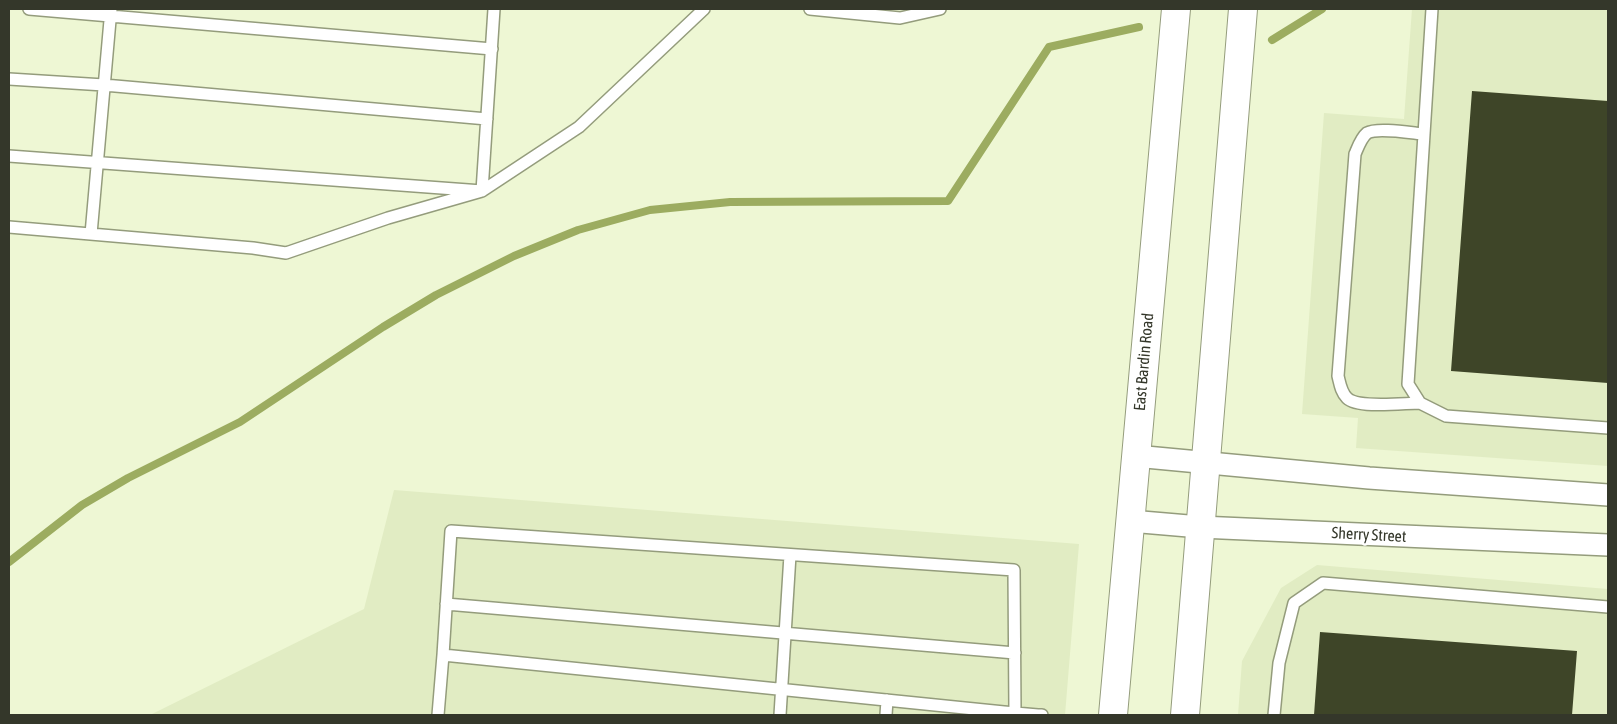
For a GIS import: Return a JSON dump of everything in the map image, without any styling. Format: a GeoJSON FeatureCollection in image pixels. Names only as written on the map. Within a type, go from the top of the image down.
{"type":"FeatureCollection","features":[{"type":"Feature","properties":{"kind":"street","name":"East Bardin Road"},"geometry":{"type":"LineString","coordinates":[[1113,715],[1176,9]]}},
{"type":"Feature","properties":{"kind":"street"},"geometry":{"type":"LineString","coordinates":[[1185,715],[1243,9]]}},
{"type":"Feature","properties":{"kind":"street"},"geometry":{"type":"LineString","coordinates":[[1135,456],[1369,478],[1608,496]]}},
{"type":"Feature","properties":{"kind":"street","name":"Sherry Street"},"geometry":{"type":"LineString","coordinates":[[1130,521],[1200,528],[1608,545]]}},
{"type":"Feature","properties":{"kind":"lane"},"geometry":{"type":"LineString","coordinates":[[29,9],[110,12],[492,49]]}},
{"type":"Feature","properties":{"kind":"lane"},"geometry":{"type":"LineString","coordinates":[[482,191],[494,9]]}},
{"type":"Feature","properties":{"kind":"lane"},"geometry":{"type":"LineString","coordinates":[[9,227],[253,248],[286,254],[388,218],[482,191],[579,127],[704,9]]}},
{"type":"Feature","properties":{"kind":"lane"},"geometry":{"type":"LineString","coordinates":[[810,9],[900,18],[940,9]]}},
{"type":"Feature","properties":{"kind":"lane"},"geometry":{"type":"LineString","coordinates":[[1420,403],[1408,384],[1432,9]]}},
{"type":"Feature","properties":{"kind":"lane"},"geometry":{"type":"LineString","coordinates":[[91,234],[110,12]]}},
{"type":"Feature","properties":{"kind":"lane"},"geometry":{"type":"LineString","coordinates":[[9,79],[104,85],[487,119]]}},
{"type":"Feature","properties":{"kind":"lane"},"geometry":{"type":"LineString","coordinates":[[1424,134],[1376,131],[1368,133],[1360,141],[1355,154],[1338,376],[1341,390],[1348,399],[1360,404],[1420,403],[1446,416],[1608,428]]}},
{"type":"Feature","properties":{"kind":"lane"},"geometry":{"type":"LineString","coordinates":[[9,156],[482,191]]}},
{"type":"Feature","properties":{"kind":"lane"},"geometry":{"type":"LineString","coordinates":[[438,715],[451,531],[1014,570],[1015,714]]}},
{"type":"Feature","properties":{"kind":"lane"},"geometry":{"type":"LineString","coordinates":[[780,715],[790,554]]}},
{"type":"Feature","properties":{"kind":"lane"},"geometry":{"type":"LineString","coordinates":[[1274,715],[1279,663],[1294,603],[1323,583],[1608,607]]}},
{"type":"Feature","properties":{"kind":"lane"},"geometry":{"type":"LineString","coordinates":[[446,604],[1015,653]]}},
{"type":"Feature","properties":{"kind":"lane"},"geometry":{"type":"LineString","coordinates":[[443,655],[887,700],[959,711],[1042,715]]}},
{"type":"Feature","properties":{"kind":"lane"},"geometry":{"type":"LineString","coordinates":[[886,715],[887,700]]}},
{"type":"Feature","properties":{"kind":"shaded area"},"geometry":{"type":"Polygon","coordinates":[[[1412,9],[1608,9],[1608,466],[1356,448],[1358,418],[1302,414],[1324,113],[1404,119],[1412,9]]]}},
{"type":"Feature","properties":{"kind":"shaded area"},"geometry":{"type":"Polygon","coordinates":[[[394,490],[1079,544],[1065,715],[150,715],[364,609],[394,490]]]}},
{"type":"Feature","properties":{"kind":"shaded area"},"geometry":{"type":"Polygon","coordinates":[[[1317,565],[1608,589],[1608,715],[1238,715],[1242,661],[1281,588],[1317,565]]]}},
{"type":"Feature","properties":{"kind":"building"},"geometry":{"type":"Polygon","coordinates":[[[1472,91],[1608,101],[1608,383],[1451,371],[1472,91]]]}},
{"type":"Feature","properties":{"kind":"building"},"geometry":{"type":"Polygon","coordinates":[[[1320,632],[1577,651],[1572,715],[1314,715],[1320,632]]]}},
{"type":"Feature","properties":{"kind":"waterway"},"geometry":{"type":"LineString","coordinates":[[1272,40],[1322,9]]}},
{"type":"Feature","properties":{"kind":"waterway"},"geometry":{"type":"LineString","coordinates":[[9,562],[82,505],[128,478],[240,422],[383,327],[436,295],[514,256],[578,230],[650,210],[730,202],[948,201],[1049,47],[1139,27]]}}]}
